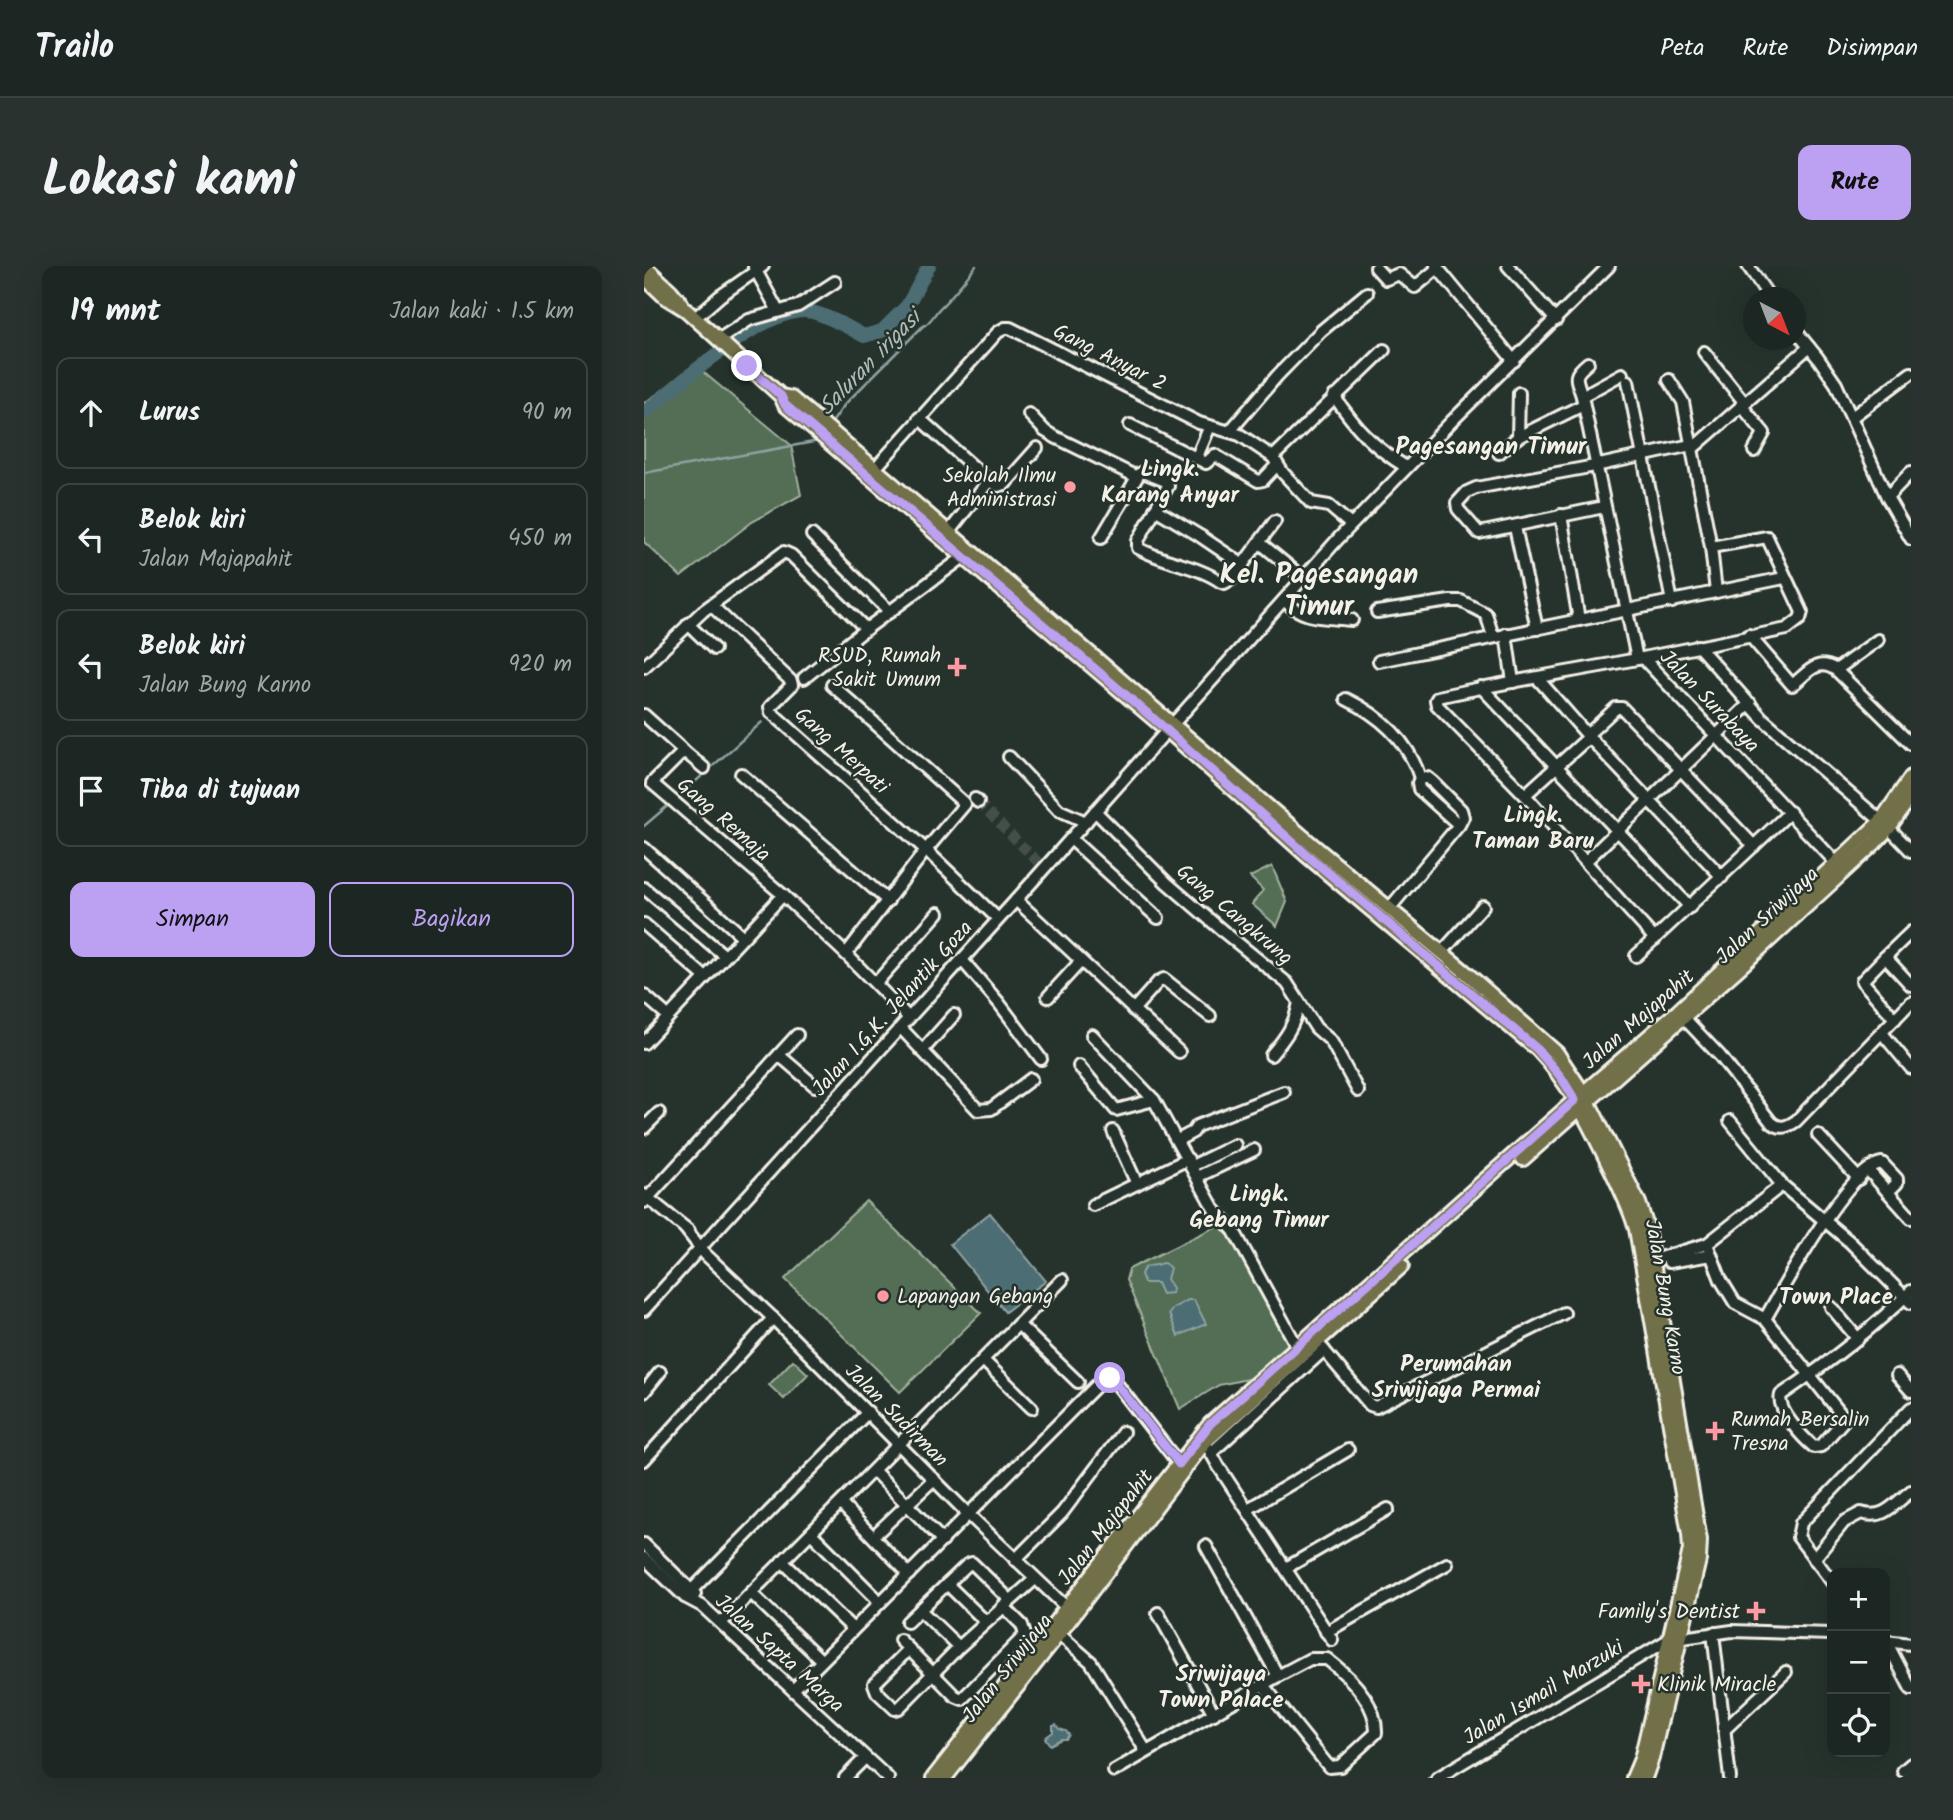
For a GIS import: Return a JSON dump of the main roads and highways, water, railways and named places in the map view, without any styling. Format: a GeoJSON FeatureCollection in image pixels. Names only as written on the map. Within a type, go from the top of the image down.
{"type":"FeatureCollection","features":[{"type":"Feature","properties":{"kind":"main road"},"geometry":{"type":"LineString","coordinates":[[645,270],[671,291],[720,342],[781,396],[785,405],[826,433],[1321,859],[1557,1053],[1639,1203],[1642,1228],[1653,1263],[1665,1365],[1691,1510],[1700,1540],[1699,1560],[1673,1639],[1645,1778]]}},
{"type":"Feature","properties":{"kind":"main road"},"geometry":{"type":"LineString","coordinates":[[871,473],[948,533],[967,555]]}},
{"type":"Feature","properties":{"kind":"main road"},"geometry":{"type":"LineString","coordinates":[[1885,825],[1911,777]]}},
{"type":"Feature","properties":{"kind":"main road","name":"Jalan Sriwijaya"},"geometry":{"type":"LineString","coordinates":[[945,1778],[1059,1634],[1124,1542],[1299,1351],[1321,1339],[1582,1100],[1684,1018],[1735,966],[1885,825],[1911,796]]}},
{"type":"Feature","properties":{"kind":"main road"},"geometry":{"type":"LineString","coordinates":[[1321,859],[1442,952],[1460,974]]}},
{"type":"Feature","properties":{"kind":"main road","name":"Jalan Majapahit"},"geometry":{"type":"LineString","coordinates":[[1582,1100],[1735,966]]}},
{"type":"Feature","properties":{"kind":"main road","name":"Jalan Bung Karno"},"geometry":{"type":"LineString","coordinates":[[1642,1228],[1665,1365]]}},
{"type":"Feature","properties":{"kind":"main road","name":"Jalan Majapahit"},"geometry":{"type":"LineString","coordinates":[[933,1778],[1067,1608],[1124,1542],[1210,1424],[1299,1351]]}},
{"type":"Feature","properties":{"kind":"main road"},"geometry":{"type":"LineString","coordinates":[[1633,1778],[1652,1734]]}},
{"type":"Feature","properties":{"kind":"water"},"geometry":{"type":"Polygon","coordinates":[[[990,1213],[1046,1281],[1005,1312],[950,1244],[990,1213]]]}},
{"type":"Feature","properties":{"kind":"water"},"geometry":{"type":"Polygon","coordinates":[[[1162,1263],[1170,1268],[1167,1279],[1173,1288],[1172,1293],[1162,1294],[1157,1283],[1144,1283],[1141,1274],[1147,1267],[1162,1263]]]}},
{"type":"Feature","properties":{"kind":"water"},"geometry":{"type":"Polygon","coordinates":[[[1188,1300],[1194,1300],[1206,1324],[1178,1336],[1169,1314],[1173,1308],[1188,1300]]]}},
{"type":"Feature","properties":{"kind":"water"},"geometry":{"type":"Polygon","coordinates":[[[1056,1725],[1069,1735],[1066,1739],[1050,1745],[1045,1738],[1053,1732],[1053,1726],[1056,1725]]]}},
{"type":"Feature","properties":{"kind":"waterway"},"geometry":{"type":"LineString","coordinates":[[644,413],[744,335],[787,314],[811,312],[864,336],[882,331],[907,306],[929,266]]}},
{"type":"Feature","properties":{"kind":"waterway","name":"Saluran irigasi"},"geometry":{"type":"LineString","coordinates":[[831,424],[845,404],[928,323],[976,266]]}},
{"type":"Feature","properties":{"kind":"waterway","name":"Saluran irigasi"},"geometry":{"type":"LineString","coordinates":[[644,473],[819,441]]}},
{"type":"Feature","properties":{"kind":"waterway"},"geometry":{"type":"LineString","coordinates":[[676,799],[762,722]]}},
{"type":"Feature","properties":{"kind":"waterway"},"geometry":{"type":"LineString","coordinates":[[644,826],[671,803]]}},
{"type":"Feature","properties":{"kind":"waterway"},"geometry":{"type":"LineString","coordinates":[[1428,1778],[1436,1772]]}},
{"type":"Feature","properties":{"kind":"tunnel"},"geometry":{"type":"LineString","coordinates":[[978,802],[1040,864]]}},
{"type":"Feature","properties":{"kind":"place","name":"Sekolah Ilmu Administrasi"},"geometry":{"type":"Point","coordinates":[1070,487]}},
{"type":"Feature","properties":{"kind":"place","name":"RSUD, Rumah Sakit Umum"},"geometry":{"type":"Point","coordinates":[957,667]}},
{"type":"Feature","properties":{"kind":"place","name":"Lapangan Gebang"},"geometry":{"type":"Point","coordinates":[883,1296]}},
{"type":"Feature","properties":{"kind":"place","name":"Rumah Bersalin Tresna"},"geometry":{"type":"Point","coordinates":[1715,1431]}},
{"type":"Feature","properties":{"kind":"place","name":"Family's Dentist"},"geometry":{"type":"Point","coordinates":[1756,1611]}},
{"type":"Feature","properties":{"kind":"place","name":"Klinik Miracle"},"geometry":{"type":"Point","coordinates":[1641,1684]}},
{"type":"Feature","properties":{"kind":"district","name":"Pagesangan Timur"},"geometry":{"type":"Point","coordinates":[1491,446]}},
{"type":"Feature","properties":{"kind":"district","name":"Lingk. Karang Anyar"},"geometry":{"type":"Point","coordinates":[1170,481]}},
{"type":"Feature","properties":{"kind":"district","name":"Kel. Pagesangan Timur"},"geometry":{"type":"Point","coordinates":[1319,589]}},
{"type":"Feature","properties":{"kind":"district","name":"Lingk. Taman Baru"},"geometry":{"type":"Point","coordinates":[1533,827]}},
{"type":"Feature","properties":{"kind":"district","name":"Lingk. Gebang Timur"},"geometry":{"type":"Point","coordinates":[1259,1206]}},
{"type":"Feature","properties":{"kind":"district","name":"Town Place"},"geometry":{"type":"Point","coordinates":[1836,1296]}},
{"type":"Feature","properties":{"kind":"district","name":"Perumahan Sriwijaya Permai"},"geometry":{"type":"Point","coordinates":[1456,1376]}},
{"type":"Feature","properties":{"kind":"district","name":"Sriwijaya Town Palace"},"geometry":{"type":"Point","coordinates":[1221,1686]}}]}
